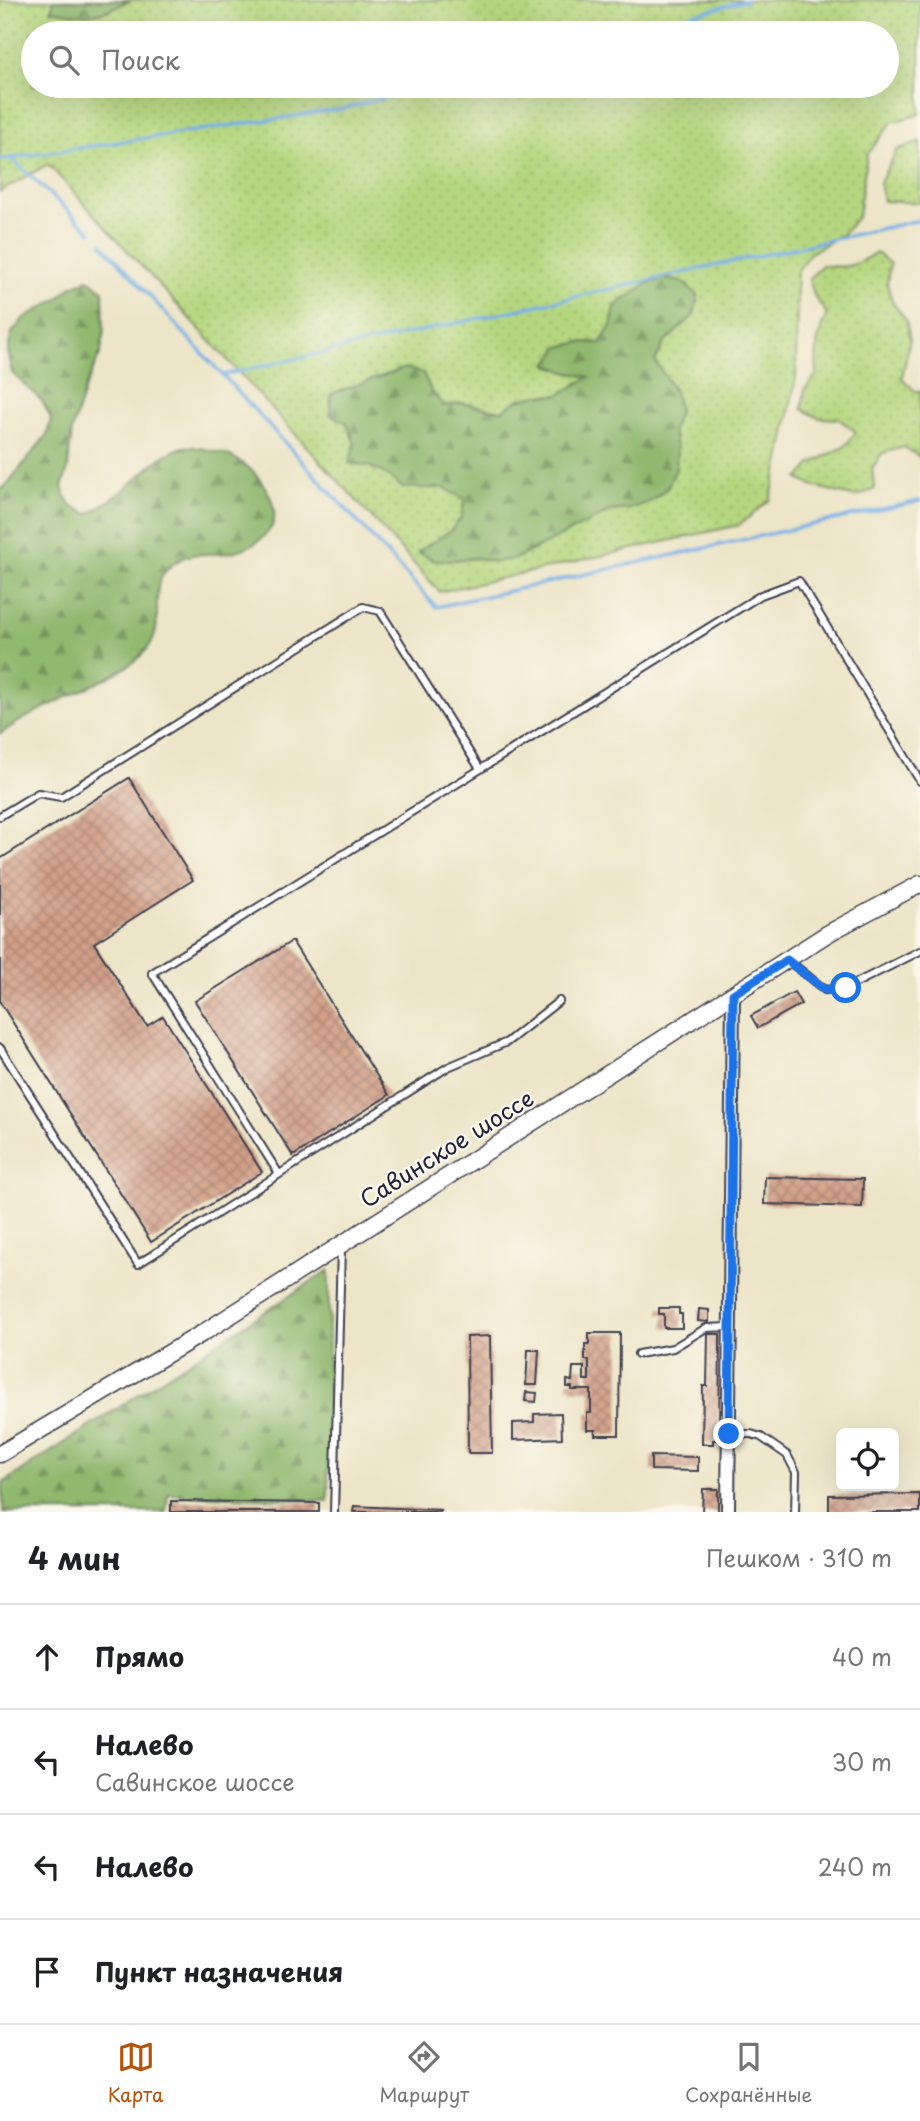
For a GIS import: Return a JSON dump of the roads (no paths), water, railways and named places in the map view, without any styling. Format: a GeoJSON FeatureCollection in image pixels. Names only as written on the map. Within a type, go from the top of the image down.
{"type":"FeatureCollection","features":[{"type":"Feature","properties":{"kind":"street","name":"Савинское шоссе"},"geometry":{"type":"LineString","coordinates":[[0,1454],[206,1331],[827,934],[920,884]]}},
{"type":"Feature","properties":{"kind":"street"},"geometry":{"type":"LineString","coordinates":[[728,1512],[733,994]]}},
{"type":"Feature","properties":{"kind":"lane"},"geometry":{"type":"LineString","coordinates":[[279,1174],[152,973],[761,595],[799,581],[920,781]]}},
{"type":"Feature","properties":{"kind":"lane"},"geometry":{"type":"LineString","coordinates":[[0,816],[38,793],[61,797],[363,607],[380,611],[480,769]]}},
{"type":"Feature","properties":{"kind":"lane"},"geometry":{"type":"LineString","coordinates":[[787,960],[825,990],[846,988],[920,951]]}},
{"type":"Feature","properties":{"kind":"lane"},"geometry":{"type":"LineString","coordinates":[[0,1048],[138,1264],[448,1067],[507,1042],[559,1001]]}},
{"type":"Feature","properties":{"kind":"lane"},"geometry":{"type":"LineString","coordinates":[[334,1512],[341,1243]]}},
{"type":"Feature","properties":{"kind":"lane"},"geometry":{"type":"LineString","coordinates":[[638,1354],[673,1348],[706,1328],[729,1327]]}},
{"type":"Feature","properties":{"kind":"lane"},"geometry":{"type":"LineString","coordinates":[[729,1434],[761,1437],[787,1455],[796,1472],[795,1512]]}},
{"type":"Feature","properties":{"kind":"waterway"},"geometry":{"type":"LineString","coordinates":[[669,21],[747,0]]}},
{"type":"Feature","properties":{"kind":"waterway"},"geometry":{"type":"LineString","coordinates":[[11,158],[343,109],[384,98]]}},
{"type":"Feature","properties":{"kind":"waterway"},"geometry":{"type":"LineString","coordinates":[[0,160],[11,158],[91,232]]}},
{"type":"Feature","properties":{"kind":"waterway"},"geometry":{"type":"LineString","coordinates":[[223,375],[920,220]]}},
{"type":"Feature","properties":{"kind":"waterway"},"geometry":{"type":"LineString","coordinates":[[102,244],[436,607],[920,501]]}}]}
